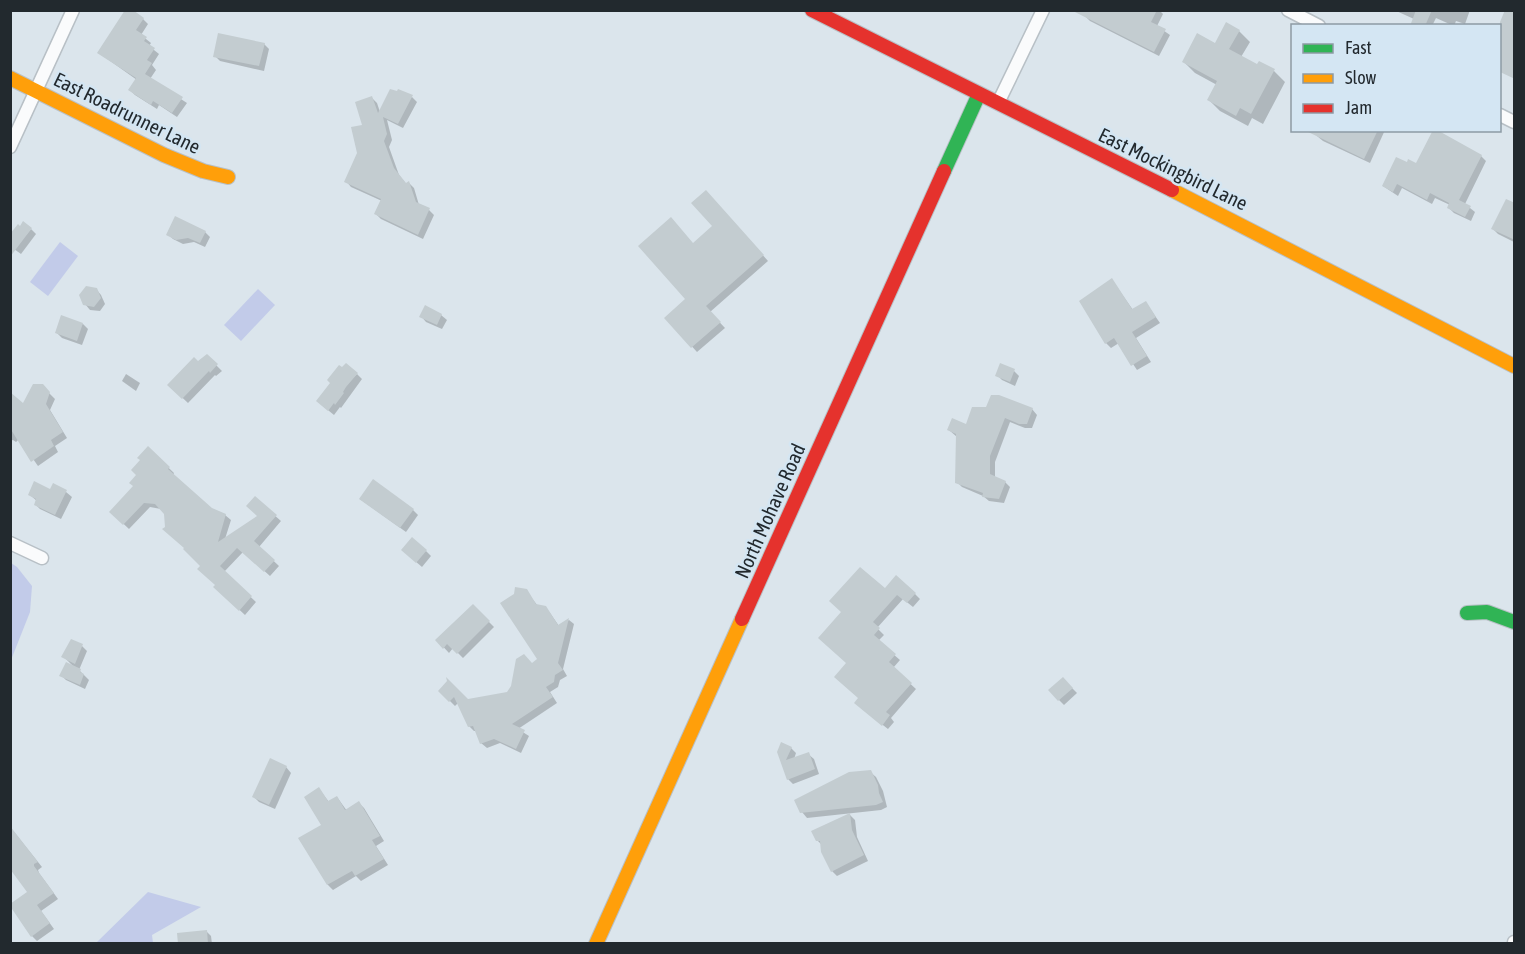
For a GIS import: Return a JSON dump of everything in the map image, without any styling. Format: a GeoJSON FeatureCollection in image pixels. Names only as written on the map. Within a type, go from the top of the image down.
{"type":"FeatureCollection","features":[{"type":"Feature","properties":{"kind":"street"},"geometry":{"type":"LineString","coordinates":[[10,147],[73,10]]}},
{"type":"Feature","properties":{"kind":"street","name":"East Mockingbird Lane"},"geometry":{"type":"LineString","coordinates":[[812,10],[1278,243],[1515,366]]}},
{"type":"Feature","properties":{"kind":"street"},"geometry":{"type":"LineString","coordinates":[[998,103],[1043,10]]}},
{"type":"Feature","properties":{"kind":"street"},"geometry":{"type":"LineString","coordinates":[[1288,10],[1315,24]]}},
{"type":"Feature","properties":{"kind":"street","name":"East Roadrunner Lane"},"geometry":{"type":"LineString","coordinates":[[10,78],[164,155],[203,171],[228,177]]}},
{"type":"Feature","properties":{"kind":"street","name":"North Mohave Road"},"geometry":{"type":"LineString","coordinates":[[596,944],[979,94]]}},
{"type":"Feature","properties":{"kind":"street"},"geometry":{"type":"LineString","coordinates":[[1501,115],[1515,122]]}},
{"type":"Feature","properties":{"kind":"street"},"geometry":{"type":"LineString","coordinates":[[10,543],[42,558]]}},
{"type":"Feature","properties":{"kind":"street"},"geometry":{"type":"LineString","coordinates":[[1467,614],[1487,612],[1515,622]]}},
{"type":"Feature","properties":{"kind":"shaded area"},"geometry":{"type":"Polygon","coordinates":[[[60,242],[78,256],[48,296],[30,282],[60,242]]]}},
{"type":"Feature","properties":{"kind":"shaded area"},"geometry":{"type":"Polygon","coordinates":[[[258,289],[275,305],[241,341],[224,325],[258,289]]]}},
{"type":"Feature","properties":{"kind":"shaded area"},"geometry":{"type":"Polygon","coordinates":[[[11,563],[32,586],[30,612],[11,660],[11,563]]]}},
{"type":"Feature","properties":{"kind":"shaded area"},"geometry":{"type":"Polygon","coordinates":[[[148,892],[201,907],[152,935],[153,943],[96,943],[148,892]]]}},
{"type":"Feature","properties":{"kind":"building"},"geometry":{"type":"Polygon","coordinates":[[[125,10],[133,10],[144,18],[136,30],[147,37],[144,41],[155,48],[147,60],[152,63],[145,74],[183,97],[172,113],[153,101],[151,105],[128,90],[136,78],[97,53],[125,10]]]}},
{"type":"Feature","properties":{"kind":"building"},"geometry":{"type":"Polygon","coordinates":[[[1071,10],[1157,10],[1151,22],[1166,29],[1154,52],[1071,10]]]}},
{"type":"Feature","properties":{"kind":"building"},"geometry":{"type":"Polygon","coordinates":[[[1416,10],[1432,10],[1426,24],[1411,24],[1416,10]]]}},
{"type":"Feature","properties":{"kind":"building"},"geometry":{"type":"Polygon","coordinates":[[[1505,10],[1515,10],[1515,79],[1501,72],[1500,22],[1505,10]]]}},
{"type":"Feature","properties":{"kind":"building"},"geometry":{"type":"Polygon","coordinates":[[[1226,22],[1240,30],[1229,49],[1257,64],[1259,61],[1275,69],[1251,114],[1240,108],[1236,116],[1207,100],[1217,81],[1182,62],[1197,33],[1215,43],[1226,22]]]}},
{"type":"Feature","properties":{"kind":"building"},"geometry":{"type":"Polygon","coordinates":[[[218,33],[265,43],[259,66],[213,57],[218,33]]]}},
{"type":"Feature","properties":{"kind":"building"},"geometry":{"type":"Polygon","coordinates":[[[390,89],[397,91],[398,89],[413,95],[398,124],[383,117],[387,134],[384,141],[394,168],[406,183],[409,181],[416,202],[430,208],[418,235],[374,214],[381,199],[344,182],[357,153],[351,127],[362,125],[355,102],[372,96],[378,113],[390,89]]]}},
{"type":"Feature","properties":{"kind":"building"},"geometry":{"type":"Polygon","coordinates":[[[1308,132],[1377,132],[1364,159],[1308,132]]]}},
{"type":"Feature","properties":{"kind":"building"},"geometry":{"type":"Polygon","coordinates":[[[1432,132],[1441,132],[1482,155],[1459,200],[1471,206],[1465,217],[1447,208],[1449,203],[1430,193],[1427,200],[1397,184],[1393,192],[1382,186],[1396,157],[1416,163],[1432,132]]]}},
{"type":"Feature","properties":{"kind":"building"},"geometry":{"type":"Polygon","coordinates":[[[706,190],[764,255],[706,306],[721,322],[691,348],[664,318],[685,299],[638,246],[671,217],[693,243],[712,226],[691,203],[706,190]]]}},
{"type":"Feature","properties":{"kind":"building"},"geometry":{"type":"Polygon","coordinates":[[[1506,199],[1515,203],[1515,240],[1491,229],[1506,199]]]}},
{"type":"Feature","properties":{"kind":"building"},"geometry":{"type":"Polygon","coordinates":[[[175,216],[206,231],[200,243],[188,238],[176,240],[166,235],[175,216]]]}},
{"type":"Feature","properties":{"kind":"building"},"geometry":{"type":"Polygon","coordinates":[[[23,221],[32,228],[10,257],[10,234],[23,221]]]}},
{"type":"Feature","properties":{"kind":"building"},"geometry":{"type":"Polygon","coordinates":[[[1112,278],[1132,309],[1146,301],[1156,317],[1132,332],[1147,356],[1131,366],[1114,338],[1105,344],[1079,301],[1112,278]]]}},
{"type":"Feature","properties":{"kind":"building"},"geometry":{"type":"Polygon","coordinates":[[[86,286],[97,288],[101,298],[94,307],[83,305],[79,295],[86,286]]]}},
{"type":"Feature","properties":{"kind":"building"},"geometry":{"type":"Polygon","coordinates":[[[425,305],[442,314],[437,325],[419,317],[425,305]]]}},
{"type":"Feature","properties":{"kind":"building"},"geometry":{"type":"Polygon","coordinates":[[[61,315],[83,323],[77,341],[55,333],[61,315]]]}},
{"type":"Feature","properties":{"kind":"building"},"geometry":{"type":"Polygon","coordinates":[[[207,354],[218,364],[182,399],[167,385],[194,357],[198,361],[207,354]]]}},
{"type":"Feature","properties":{"kind":"building"},"geometry":{"type":"Polygon","coordinates":[[[346,363],[358,373],[328,411],[316,401],[330,383],[327,380],[339,365],[342,367],[346,363]]]}},
{"type":"Feature","properties":{"kind":"building"},"geometry":{"type":"Polygon","coordinates":[[[1000,363],[1015,369],[1010,382],[995,376],[1000,363]]]}},
{"type":"Feature","properties":{"kind":"building"},"geometry":{"type":"Polygon","coordinates":[[[33,384],[43,384],[50,392],[46,404],[63,432],[51,440],[54,446],[31,462],[10,428],[10,392],[23,403],[33,384]]]}},
{"type":"Feature","properties":{"kind":"building"},"geometry":{"type":"Polygon","coordinates":[[[991,395],[999,395],[1033,408],[1027,424],[1019,424],[1005,418],[990,456],[990,474],[1006,481],[999,499],[982,497],[983,493],[955,483],[956,434],[947,430],[952,418],[966,424],[972,407],[986,407],[991,395]]]}},
{"type":"Feature","properties":{"kind":"building"},"geometry":{"type":"Polygon","coordinates":[[[148,446],[170,467],[168,469],[212,508],[226,514],[218,542],[257,516],[246,506],[255,496],[277,515],[254,541],[275,560],[264,572],[237,548],[220,566],[252,596],[239,611],[197,569],[200,566],[184,548],[162,529],[165,527],[164,514],[155,504],[144,503],[123,525],[109,512],[133,486],[129,483],[136,475],[131,470],[140,460],[137,458],[148,446]]]}},
{"type":"Feature","properties":{"kind":"building"},"geometry":{"type":"Polygon","coordinates":[[[373,479],[414,509],[400,528],[359,499],[373,479]]]}},
{"type":"Feature","properties":{"kind":"building"},"geometry":{"type":"Polygon","coordinates":[[[34,481],[50,489],[53,483],[67,490],[55,515],[34,505],[36,499],[28,495],[34,481]]]}},
{"type":"Feature","properties":{"kind":"building"},"geometry":{"type":"Polygon","coordinates":[[[412,537],[427,550],[416,563],[401,550],[412,537]]]}},
{"type":"Feature","properties":{"kind":"building"},"geometry":{"type":"Polygon","coordinates":[[[860,567],[885,588],[896,575],[916,593],[907,603],[897,595],[873,622],[880,628],[874,635],[896,654],[889,662],[912,683],[886,712],[890,715],[882,726],[854,703],[858,698],[834,677],[846,663],[818,638],[841,612],[829,601],[860,567]]]}},
{"type":"Feature","properties":{"kind":"building"},"geometry":{"type":"Polygon","coordinates":[[[515,587],[527,589],[536,604],[546,606],[558,625],[569,618],[558,663],[563,670],[555,675],[554,682],[546,687],[553,697],[512,724],[525,730],[516,749],[494,739],[480,744],[473,726],[468,727],[454,697],[449,702],[438,691],[447,681],[446,677],[468,699],[507,692],[511,686],[516,659],[524,654],[532,663],[537,659],[500,603],[514,594],[515,587]]]}},
{"type":"Feature","properties":{"kind":"building"},"geometry":{"type":"Polygon","coordinates":[[[473,604],[490,621],[457,654],[447,644],[443,649],[435,640],[473,604]]]}},
{"type":"Feature","properties":{"kind":"building"},"geometry":{"type":"Polygon","coordinates":[[[71,639],[83,644],[75,664],[61,657],[71,639]]]}},
{"type":"Feature","properties":{"kind":"building"},"geometry":{"type":"Polygon","coordinates":[[[66,662],[81,669],[80,672],[84,674],[80,685],[59,676],[66,662]]]}},
{"type":"Feature","properties":{"kind":"building"},"geometry":{"type":"Polygon","coordinates":[[[1063,677],[1073,688],[1058,701],[1048,690],[1063,677]]]}},
{"type":"Feature","properties":{"kind":"building"},"geometry":{"type":"Polygon","coordinates":[[[781,742],[792,747],[786,760],[809,752],[815,769],[787,780],[777,752],[781,742]]]}},
{"type":"Feature","properties":{"kind":"building"},"geometry":{"type":"Polygon","coordinates":[[[270,758],[287,766],[269,805],[252,797],[270,758]]]}},
{"type":"Feature","properties":{"kind":"building"},"geometry":{"type":"Polygon","coordinates":[[[871,770],[883,802],[876,805],[800,813],[794,800],[849,772],[871,770]]]}},
{"type":"Feature","properties":{"kind":"building"},"geometry":{"type":"Polygon","coordinates":[[[319,787],[328,801],[337,796],[345,810],[359,801],[380,836],[372,840],[384,859],[355,876],[352,871],[327,885],[298,838],[321,825],[304,797],[319,787]]]}},
{"type":"Feature","properties":{"kind":"building"},"geometry":{"type":"Polygon","coordinates":[[[850,813],[852,830],[864,855],[831,872],[821,852],[820,841],[816,841],[811,831],[850,813]]]}},
{"type":"Feature","properties":{"kind":"building"},"geometry":{"type":"Polygon","coordinates":[[[10,826],[38,862],[34,866],[54,893],[37,905],[50,923],[31,937],[10,906],[27,892],[10,869],[10,826]]]}},
{"type":"Feature","properties":{"kind":"building"},"geometry":{"type":"Polygon","coordinates":[[[207,930],[208,944],[178,944],[177,933],[207,930]]]}},
{"type":"Feature","properties":{"kind":"traffic: fast"},"geometry":{"type":"LineString","coordinates":[[944,171],[979,94]]}},
{"type":"Feature","properties":{"kind":"traffic: fast"},"geometry":{"type":"LineString","coordinates":[[1467,613],[1487,612],[1514,622]]}},
{"type":"Feature","properties":{"kind":"traffic: slow"},"geometry":{"type":"LineString","coordinates":[[10,78],[164,155],[203,171],[228,177]]}},
{"type":"Feature","properties":{"kind":"traffic: slow"},"geometry":{"type":"LineString","coordinates":[[1172,190],[1514,366]]}},
{"type":"Feature","properties":{"kind":"traffic: slow"},"geometry":{"type":"LineString","coordinates":[[596,944],[742,619]]}},
{"type":"Feature","properties":{"kind":"traffic: jam"},"geometry":{"type":"LineString","coordinates":[[812,10],[1172,190]]}},
{"type":"Feature","properties":{"kind":"traffic: jam"},"geometry":{"type":"LineString","coordinates":[[742,619],[944,171]]}}]}
